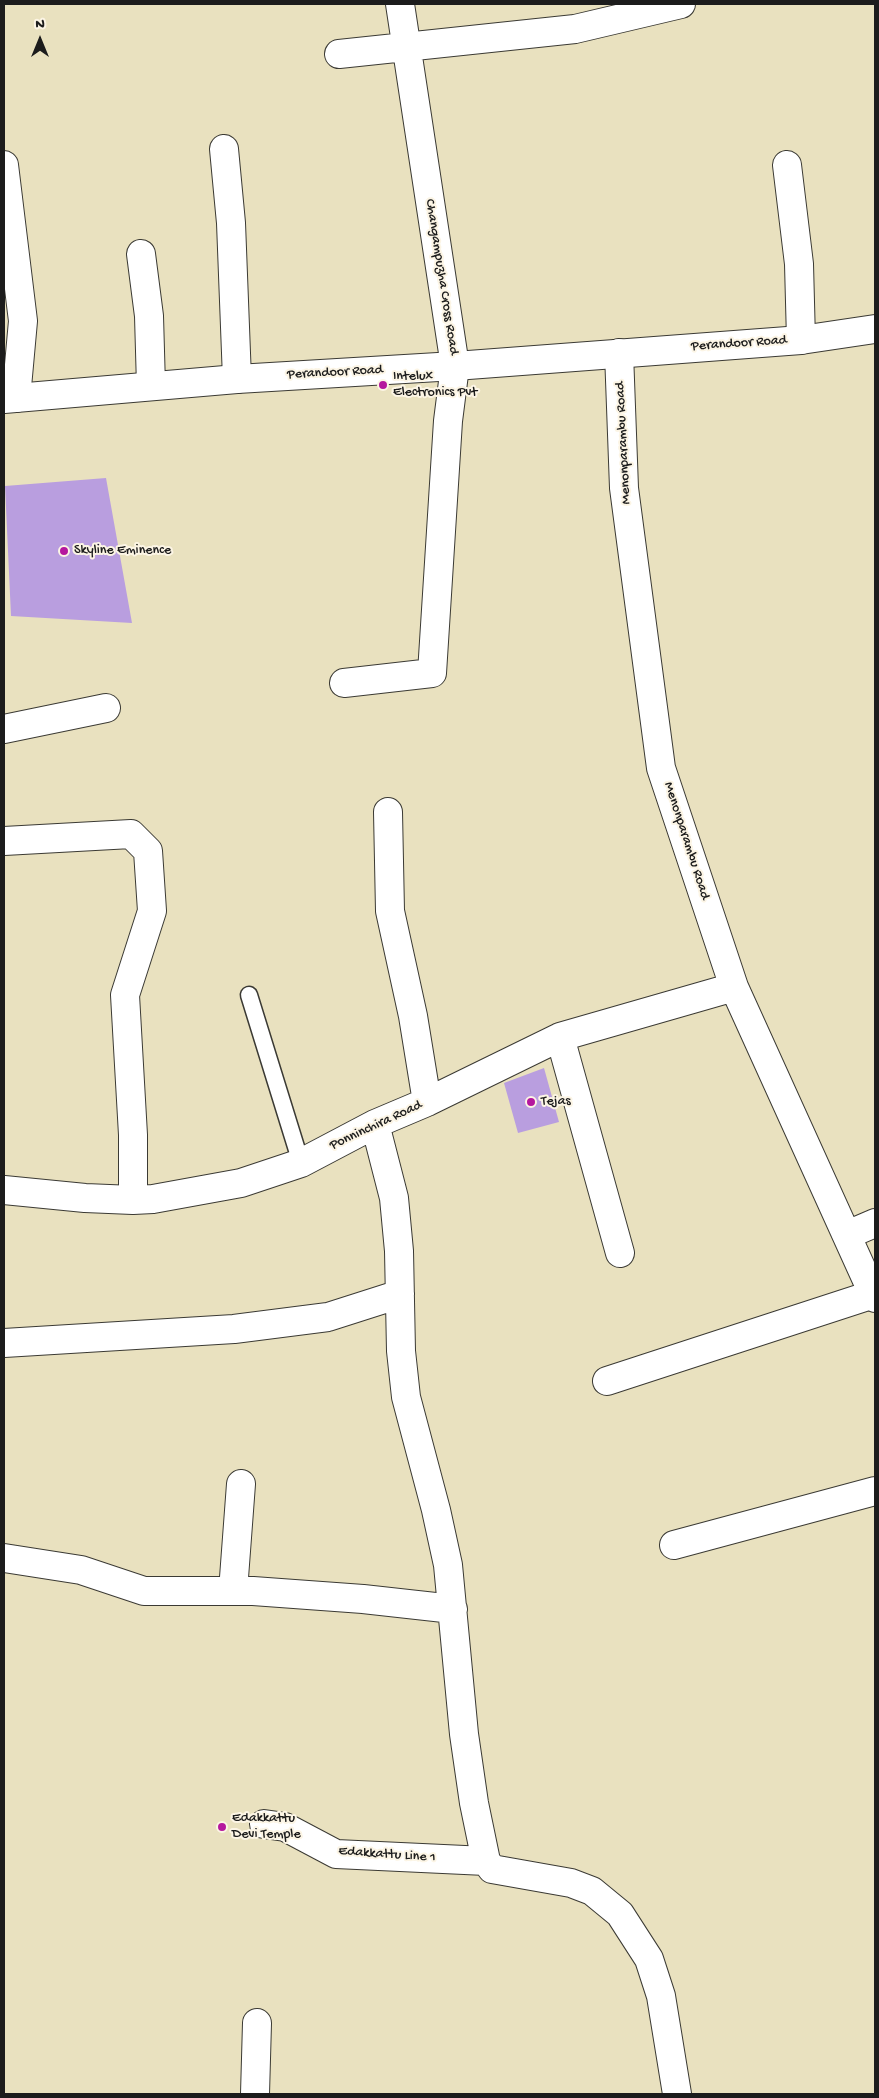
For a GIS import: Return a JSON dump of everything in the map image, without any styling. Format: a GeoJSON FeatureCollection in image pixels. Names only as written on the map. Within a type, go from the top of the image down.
{"type":"FeatureCollection","features":[{"type":"Feature","properties":{"kind":"street","name":"Changampuzha Cross Road"},"geometry":{"type":"LineString","coordinates":[[344,683],[432,673],[447,430],[455,366],[400,4]]}},
{"type":"Feature","properties":{"kind":"street"},"geometry":{"type":"LineString","coordinates":[[339,54],[575,29],[681,4]]}},
{"type":"Feature","properties":{"kind":"street"},"geometry":{"type":"LineString","coordinates":[[224,149],[231,223],[237,379]]}},
{"type":"Feature","properties":{"kind":"street"},"geometry":{"type":"LineString","coordinates":[[4,165],[23,321],[10,398]]}},
{"type":"Feature","properties":{"kind":"street"},"geometry":{"type":"LineString","coordinates":[[786,165],[799,264],[801,340]]}},
{"type":"Feature","properties":{"kind":"street"},"geometry":{"type":"LineString","coordinates":[[141,254],[149,316],[151,386]]}},
{"type":"Feature","properties":{"kind":"street","name":"Perandoor Road"},"geometry":{"type":"LineString","coordinates":[[10,398],[237,379],[455,366],[801,340],[875,329]]}},
{"type":"Feature","properties":{"kind":"street","name":"Menonparambu Road"},"geometry":{"type":"LineString","coordinates":[[619,353],[624,488],[661,768],[734,987],[874,1296]]}},
{"type":"Feature","properties":{"kind":"street"},"geometry":{"type":"LineString","coordinates":[[4,729],[106,708]]}},
{"type":"Feature","properties":{"kind":"street"},"geometry":{"type":"LineString","coordinates":[[388,812],[390,910],[413,1016],[427,1102]]}},
{"type":"Feature","properties":{"kind":"street"},"geometry":{"type":"LineString","coordinates":[[4,841],[131,834],[148,851],[152,910],[125,995],[133,1135],[133,1200]]}},
{"type":"Feature","properties":{"kind":"street","name":"Ponninchira Road"},"geometry":{"type":"LineString","coordinates":[[4,1190],[85,1198],[133,1200],[153,1199],[241,1183],[301,1163],[375,1124],[427,1102],[560,1037],[734,987]]}},
{"type":"Feature","properties":{"kind":"street"},"geometry":{"type":"LineString","coordinates":[[560,1037],[620,1252]]}},
{"type":"Feature","properties":{"kind":"street"},"geometry":{"type":"LineString","coordinates":[[375,1124],[394,1198],[399,1251],[401,1351],[406,1397],[436,1510],[448,1565],[468,1759],[474,1804],[486,1861],[492,1869],[571,1882],[592,1891],[620,1914],[649,1958],[661,1996],[677,2094]]}},
{"type":"Feature","properties":{"kind":"street"},"geometry":{"type":"LineString","coordinates":[[847,1235],[875,1223]]}},
{"type":"Feature","properties":{"kind":"street"},"geometry":{"type":"LineString","coordinates":[[4,1343],[234,1328],[328,1317],[400,1294]]}},
{"type":"Feature","properties":{"kind":"street"},"geometry":{"type":"LineString","coordinates":[[607,1381],[874,1296]]}},
{"type":"Feature","properties":{"kind":"street"},"geometry":{"type":"LineString","coordinates":[[233,1591],[241,1484]]}},
{"type":"Feature","properties":{"kind":"street"},"geometry":{"type":"LineString","coordinates":[[674,1545],[875,1490]]}},
{"type":"Feature","properties":{"kind":"street"},"geometry":{"type":"LineString","coordinates":[[4,1558],[81,1570],[144,1591],[233,1591],[363,1599],[453,1609]]}},
{"type":"Feature","properties":{"kind":"street","name":"Edakkattu Line 1"},"geometry":{"type":"LineString","coordinates":[[264,1824],[285,1827],[336,1854],[486,1861]]}},
{"type":"Feature","properties":{"kind":"street"},"geometry":{"type":"LineString","coordinates":[[256,2094],[257,2023]]}},
{"type":"Feature","properties":{"kind":"lane"},"geometry":{"type":"LineString","coordinates":[[249,995],[301,1163]]}},
{"type":"Feature","properties":{"kind":"building","name":"Skyline Eminence"},"geometry":{"type":"Polygon","coordinates":[[[106,478],[132,623],[11,616],[5,486],[106,478]]]}},
{"type":"Feature","properties":{"kind":"building","name":"Tejas"},"geometry":{"type":"Polygon","coordinates":[[[544,1068],[559,1122],[518,1133],[504,1083],[544,1068]]]}},
{"type":"Feature","properties":{"kind":"place","name":"Intelux Electronics Pvt"},"geometry":{"type":"Point","coordinates":[383,385]}},
{"type":"Feature","properties":{"kind":"place","name":"Skyline Eminence"},"geometry":{"type":"Point","coordinates":[64,551]}},
{"type":"Feature","properties":{"kind":"place","name":"Tejas"},"geometry":{"type":"Point","coordinates":[531,1102]}},
{"type":"Feature","properties":{"kind":"place","name":"Edakkattu Devi Temple"},"geometry":{"type":"Point","coordinates":[222,1827]}}]}
